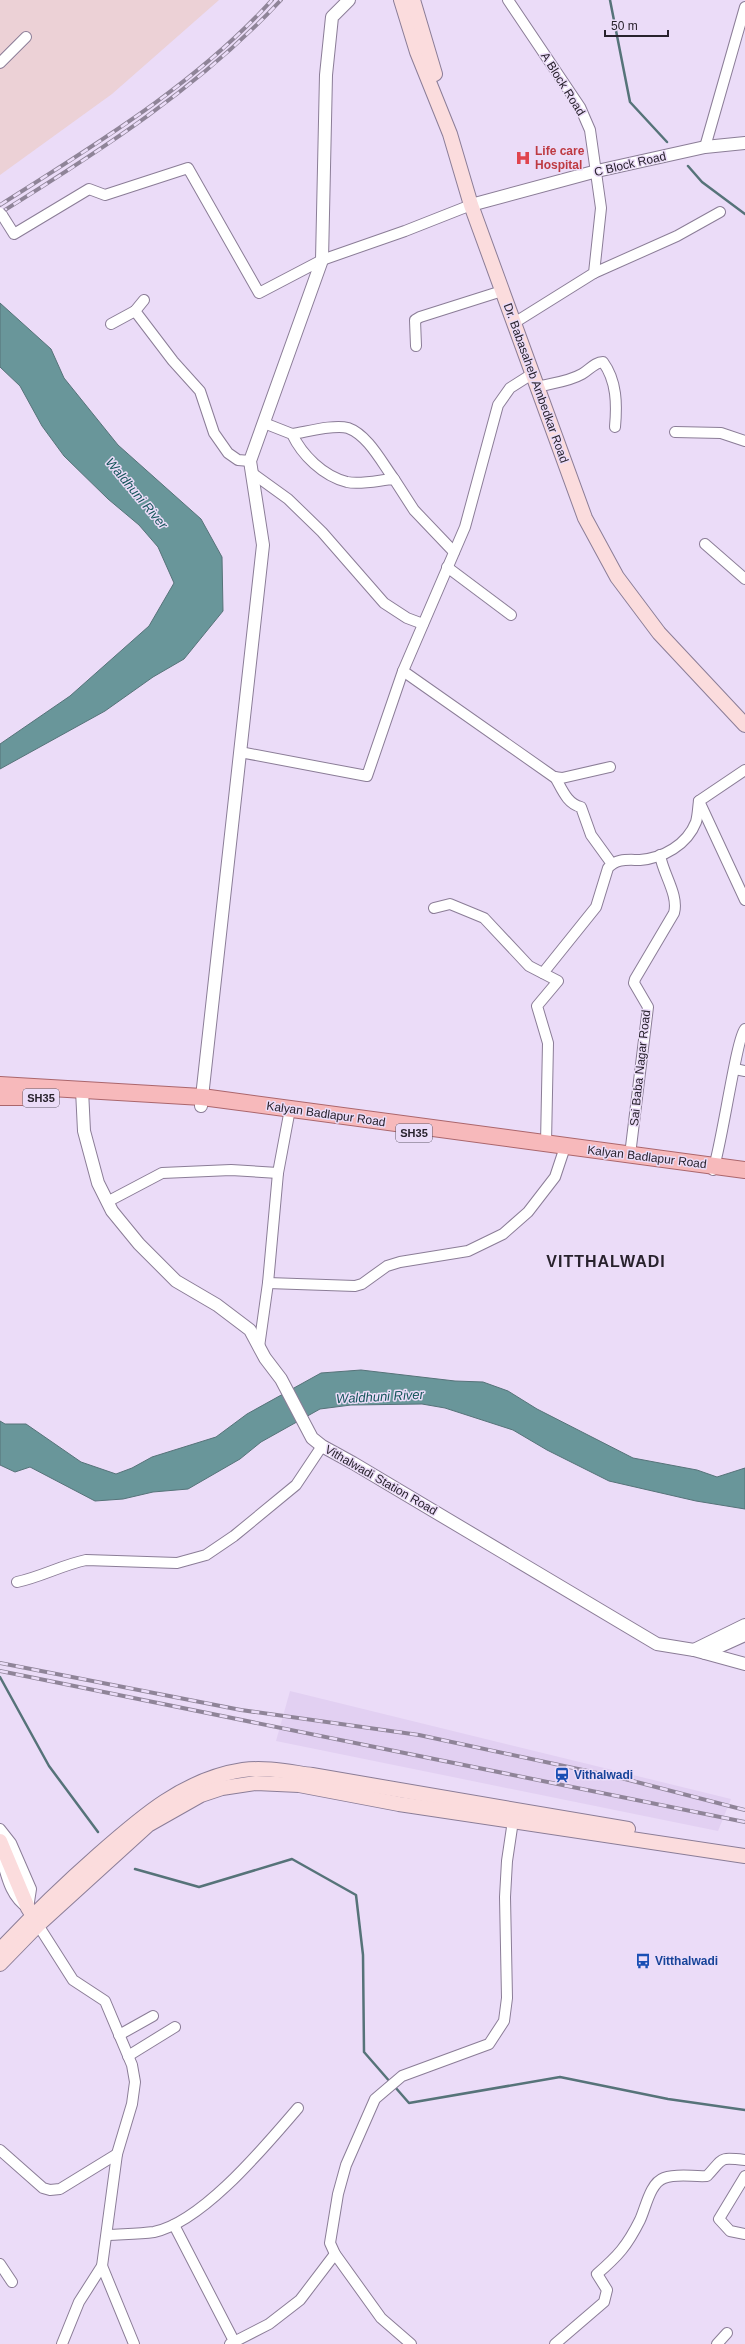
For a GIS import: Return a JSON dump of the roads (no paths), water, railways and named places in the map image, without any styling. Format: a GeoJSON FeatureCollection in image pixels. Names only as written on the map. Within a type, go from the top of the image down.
{"type":"FeatureCollection","features":[{"type":"Feature","properties":{"kind":"main road","name":"Dr. Babasaheb Ambedkar Road"},"geometry":{"type":"LineString","coordinates":[[401,0],[417,52],[450,134],[517,321],[537,382],[568,464],[585,518],[601,542],[617,577],[634,595],[659,633],[744,718]]}},
{"type":"Feature","properties":{"kind":"main road","name":"Dr. Babasaheb Ambedkar Road"},"geometry":{"type":"LineString","coordinates":[[413,0],[502,291],[517,321]]}},
{"type":"Feature","properties":{"kind":"main road","name":"Kalyan Badlapur Road"},"geometry":{"type":"LineString","coordinates":[[0,1085],[82,1095],[201,1102],[546,1143],[564,1150],[630,1155],[713,1168],[745,1177]]}},
{"type":"Feature","properties":{"kind":"main road","name":"Kalyan Badlapur Road"},"geometry":{"type":"LineString","coordinates":[[0,1097],[82,1095]]}},
{"type":"Feature","properties":{"kind":"main road","name":"Kalyan Badlapur Road"},"geometry":{"type":"LineString","coordinates":[[289,1112],[564,1150],[713,1168],[745,1170]]}},
{"type":"Feature","properties":{"kind":"main road"},"geometry":{"type":"LineString","coordinates":[[0,1950],[33,1916],[102,1859],[140,1818],[163,1801],[188,1788],[243,1770],[742,1851]]}},
{"type":"Feature","properties":{"kind":"main road"},"geometry":{"type":"LineString","coordinates":[[0,1841],[33,1916]]}},
{"type":"Feature","properties":{"kind":"main road"},"geometry":{"type":"LineString","coordinates":[[0,1964],[33,1916]]}},
{"type":"Feature","properties":{"kind":"street"},"geometry":{"type":"LineString","coordinates":[[201,1102],[263,545],[251,467],[264,423],[322,260],[327,68],[332,17],[349,0]]}},
{"type":"Feature","properties":{"kind":"street","name":"A Block Road"},"geometry":{"type":"LineString","coordinates":[[508,0],[580,107],[590,130],[601,208],[594,272]]}},
{"type":"Feature","properties":{"kind":"street"},"geometry":{"type":"LineString","coordinates":[[705,147],[745,6]]}},
{"type":"Feature","properties":{"kind":"street"},"geometry":{"type":"LineString","coordinates":[[0,63],[26,36]]}},
{"type":"Feature","properties":{"kind":"street","name":"C Block Road"},"geometry":{"type":"LineString","coordinates":[[475,204],[596,171],[705,147],[745,144]]}},
{"type":"Feature","properties":{"kind":"street"},"geometry":{"type":"LineString","coordinates":[[1,214],[14,234],[89,189],[105,195],[188,168],[258,293],[322,260],[405,231],[475,204]]}},
{"type":"Feature","properties":{"kind":"street"},"geometry":{"type":"LineString","coordinates":[[517,321],[594,272],[677,236],[720,212]]}},
{"type":"Feature","properties":{"kind":"street"},"geometry":{"type":"LineString","coordinates":[[416,346],[415,320],[420,317],[502,291]]}},
{"type":"Feature","properties":{"kind":"street"},"geometry":{"type":"LineString","coordinates":[[111,324],[135,310],[144,300]]}},
{"type":"Feature","properties":{"kind":"street"},"geometry":{"type":"LineString","coordinates":[[135,310],[173,361],[200,391],[214,433],[228,453],[251,467],[288,499],[322,532],[384,603],[407,618],[423,624]]}},
{"type":"Feature","properties":{"kind":"street"},"geometry":{"type":"LineString","coordinates":[[240,752],[368,776],[403,671],[464,527],[498,405],[510,388],[537,382],[570,379],[582,374],[598,362],[603,362],[608,368],[615,393],[615,427]]}},
{"type":"Feature","properties":{"kind":"street"},"geometry":{"type":"LineString","coordinates":[[264,423],[292,434],[325,429],[347,428],[359,434],[394,479],[414,510],[454,552]]}},
{"type":"Feature","properties":{"kind":"street"},"geometry":{"type":"LineString","coordinates":[[675,432],[721,433],[745,441]]}},
{"type":"Feature","properties":{"kind":"street"},"geometry":{"type":"LineString","coordinates":[[292,434],[297,445],[315,465],[348,482],[394,479]]}},
{"type":"Feature","properties":{"kind":"street"},"geometry":{"type":"LineString","coordinates":[[705,544],[745,579]]}},
{"type":"Feature","properties":{"kind":"street"},"geometry":{"type":"LineString","coordinates":[[447,567],[511,615]]}},
{"type":"Feature","properties":{"kind":"street"},"geometry":{"type":"LineString","coordinates":[[403,671],[555,778],[568,799],[574,805],[581,807],[591,835],[612,864]]}},
{"type":"Feature","properties":{"kind":"street"},"geometry":{"type":"LineString","coordinates":[[555,778],[610,767]]}},
{"type":"Feature","properties":{"kind":"street"},"geometry":{"type":"LineString","coordinates":[[544,973],[596,907],[608,868],[618,861],[642,860],[660,855],[675,848],[690,832],[696,822],[699,801],[745,770]]}},
{"type":"Feature","properties":{"kind":"street"},"geometry":{"type":"LineString","coordinates":[[699,801],[745,900]]}},
{"type":"Feature","properties":{"kind":"street","name":"Sai Baba Nagar Road"},"geometry":{"type":"LineString","coordinates":[[630,1155],[648,1007],[634,983],[674,913],[676,905],[676,898],[664,873],[660,855]]}},
{"type":"Feature","properties":{"kind":"street"},"geometry":{"type":"LineString","coordinates":[[434,908],[450,904],[484,918],[530,966],[558,981],[537,1006],[548,1043],[546,1143]]}},
{"type":"Feature","properties":{"kind":"street"},"geometry":{"type":"LineString","coordinates":[[713,1168],[740,1070],[739,1038],[745,1029]]}},
{"type":"Feature","properties":{"kind":"street","name":"Vithalwadi Station Road"},"geometry":{"type":"LineString","coordinates":[[82,1095],[84,1131],[98,1183],[112,1211],[139,1244],[176,1281],[217,1305],[250,1330],[259,1347],[281,1379],[312,1438],[322,1446],[353,1462],[658,1644],[700,1652],[745,1664]]}},
{"type":"Feature","properties":{"kind":"street"},"geometry":{"type":"LineString","coordinates":[[259,1347],[268,1283],[278,1173],[289,1112]]}},
{"type":"Feature","properties":{"kind":"street"},"geometry":{"type":"LineString","coordinates":[[268,1283],[355,1286],[362,1284],[387,1266],[400,1262],[468,1251],[479,1247],[503,1234],[528,1212],[555,1177],[564,1150]]}},
{"type":"Feature","properties":{"kind":"street"},"geometry":{"type":"LineString","coordinates":[[107,1202],[162,1172],[231,1170],[278,1173]]}},
{"type":"Feature","properties":{"kind":"street"},"geometry":{"type":"LineString","coordinates":[[17,1582],[36,1578],[73,1563],[86,1560],[177,1563],[206,1555],[234,1536],[296,1485],[322,1446]]}},
{"type":"Feature","properties":{"kind":"street"},"geometry":{"type":"LineString","coordinates":[[700,1652],[745,1625]]}},
{"type":"Feature","properties":{"kind":"street"},"geometry":{"type":"LineString","coordinates":[[700,1652],[745,1635]]}},
{"type":"Feature","properties":{"kind":"street"},"geometry":{"type":"LineString","coordinates":[[411,2344],[381,2318],[335,2254],[330,2244],[338,2194],[346,2165],[375,2099],[402,2076],[489,2044],[504,2021],[507,1998],[505,1898],[507,1861],[514,1815]]}},
{"type":"Feature","properties":{"kind":"street"},"geometry":{"type":"LineString","coordinates":[[0,1830],[11,1843],[31,1889],[33,1916]]}},
{"type":"Feature","properties":{"kind":"street"},"geometry":{"type":"LineString","coordinates":[[0,1856],[13,1891],[19,1902],[33,1916],[73,1980],[105,2002],[128,2056],[135,2082],[132,2104],[117,2154],[108,2235],[102,2266],[79,2302],[62,2344]]}},
{"type":"Feature","properties":{"kind":"street"},"geometry":{"type":"LineString","coordinates":[[119,2035],[153,2016]]}},
{"type":"Feature","properties":{"kind":"street"},"geometry":{"type":"LineString","coordinates":[[128,2056],[175,2026]]}},
{"type":"Feature","properties":{"kind":"street"},"geometry":{"type":"LineString","coordinates":[[108,2235],[154,2232],[174,2225],[220,2191],[250,2163],[298,2108]]}},
{"type":"Feature","properties":{"kind":"street"},"geometry":{"type":"LineString","coordinates":[[0,2150],[43,2188],[50,2190],[60,2189],[117,2154]]}},
{"type":"Feature","properties":{"kind":"street"},"geometry":{"type":"LineString","coordinates":[[555,2344],[604,2302],[607,2290],[597,2274],[621,2253],[640,2221],[656,2183],[664,2178],[683,2175],[707,2176],[719,2161],[725,2158],[745,2160]]}},
{"type":"Feature","properties":{"kind":"street"},"geometry":{"type":"LineString","coordinates":[[745,2176],[719,2220],[730,2231],[745,2234]]}},
{"type":"Feature","properties":{"kind":"street"},"geometry":{"type":"LineString","coordinates":[[174,2225],[232,2343],[269,2324],[300,2300],[335,2254]]}},
{"type":"Feature","properties":{"kind":"street"},"geometry":{"type":"LineString","coordinates":[[0,2264],[12,2282]]}},
{"type":"Feature","properties":{"kind":"street"},"geometry":{"type":"LineString","coordinates":[[102,2266],[134,2344]]}},
{"type":"Feature","properties":{"kind":"street"},"geometry":{"type":"LineString","coordinates":[[717,2344],[727,2333]]}},
{"type":"Feature","properties":{"kind":"water","name":"Waldhuni River"},"geometry":{"type":"Polygon","coordinates":[[[0,303],[51,349],[64,378],[118,445],[201,519],[222,557],[223,611],[184,659],[153,677],[105,711],[0,769],[0,744],[70,696],[149,626],[174,583],[158,547],[139,525],[108,499],[64,456],[42,426],[20,386],[0,367],[0,303]]]}},
{"type":"Feature","properties":{"kind":"water","name":"Waldhuni River"},"geometry":{"type":"Polygon","coordinates":[[[361,1370],[455,1381],[483,1382],[508,1391],[537,1409],[633,1458],[697,1470],[717,1477],[745,1468],[745,1509],[696,1501],[609,1481],[547,1450],[513,1430],[445,1408],[422,1404],[351,1405],[320,1409],[261,1442],[240,1459],[188,1489],[153,1492],[123,1499],[95,1501],[30,1467],[15,1472],[0,1465],[0,1421],[5,1424],[26,1424],[81,1462],[116,1474],[132,1468],[152,1457],[216,1437],[247,1414],[321,1373],[361,1370]]]}},
{"type":"Feature","properties":{"kind":"waterway"},"geometry":{"type":"LineString","coordinates":[[610,0],[630,102],[667,142]]}},
{"type":"Feature","properties":{"kind":"waterway"},"geometry":{"type":"LineString","coordinates":[[688,166],[702,182],[745,214]]}},
{"type":"Feature","properties":{"kind":"waterway"},"geometry":{"type":"LineString","coordinates":[[0,1677],[49,1766],[98,1832]]}},
{"type":"Feature","properties":{"kind":"waterway"},"geometry":{"type":"LineString","coordinates":[[135,1869],[199,1887],[292,1859],[356,1895],[363,1955],[364,2052],[391,2083]]}},
{"type":"Feature","properties":{"kind":"waterway"},"geometry":{"type":"LineString","coordinates":[[395,2087],[409,2103],[560,2077],[668,2099],[745,2110]]}},
{"type":"Feature","properties":{"kind":"railway"},"geometry":{"type":"LineString","coordinates":[[0,205],[143,112],[211,59],[242,31],[272,0]]}},
{"type":"Feature","properties":{"kind":"railway"},"geometry":{"type":"LineString","coordinates":[[0,213],[75,166],[148,116],[217,61],[250,32],[281,0]]}},
{"type":"Feature","properties":{"kind":"railway"},"geometry":{"type":"LineString","coordinates":[[0,1663],[241,1710],[419,1735],[625,1779],[745,1810]]}},
{"type":"Feature","properties":{"kind":"railway"},"geometry":{"type":"LineString","coordinates":[[0,1671],[745,1822]]}},
{"type":"Feature","properties":{"kind":"place","name":"Life care Hospital"},"geometry":{"type":"Point","coordinates":[523,158]}},
{"type":"Feature","properties":{"kind":"place","name":"Vithalwadi"},"geometry":{"type":"Point","coordinates":[562,1775]}},
{"type":"Feature","properties":{"kind":"place","name":"Vitthalwadi"},"geometry":{"type":"Point","coordinates":[643,1961]}},
{"type":"Feature","properties":{"kind":"district","name":"VITTHALWADI"},"geometry":{"type":"Point","coordinates":[606,1261]}}]}
